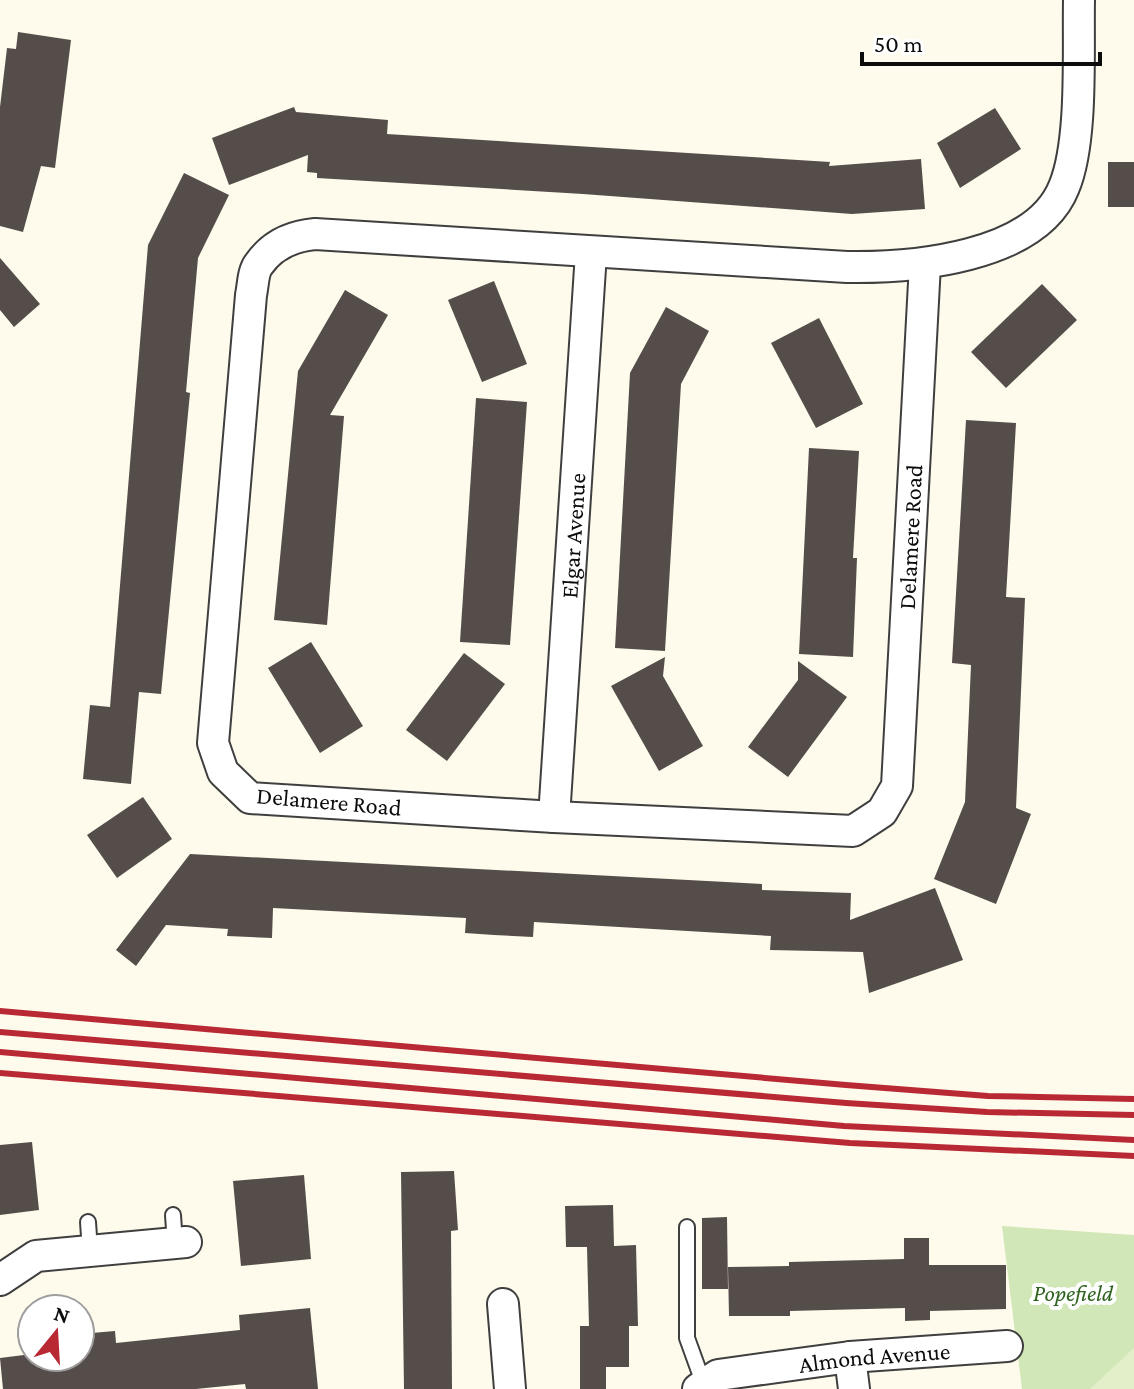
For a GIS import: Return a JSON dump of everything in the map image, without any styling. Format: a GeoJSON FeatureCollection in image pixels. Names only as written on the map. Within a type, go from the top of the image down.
{"type":"FeatureCollection","features":[{"type":"Feature","properties":{"kind":"street","name":"Delamere Road"},"geometry":{"type":"LineString","coordinates":[[925,264],[897,786],[882,812],[853,831],[554,817],[250,798],[223,772],[213,743],[251,295],[257,265],[280,244],[296,235],[315,234],[591,253],[883,268],[958,257],[1023,233],[1048,213],[1064,189],[1072,159],[1075,123],[1079,0]]}},
{"type":"Feature","properties":{"kind":"street","name":"Elgar Avenue"},"geometry":{"type":"LineString","coordinates":[[554,817],[591,253]]}},
{"type":"Feature","properties":{"kind":"street"},"geometry":{"type":"LineString","coordinates":[[1,1276],[36,1256],[89,1236],[178,1234]]}},
{"type":"Feature","properties":{"kind":"street"},"geometry":{"type":"LineString","coordinates":[[503,1304],[510,1389]]}},
{"type":"Feature","properties":{"kind":"street","name":"Almond Avenue"},"geometry":{"type":"LineString","coordinates":[[701,1387],[718,1375],[850,1357],[1007,1346]]}},
{"type":"Feature","properties":{"kind":"street"},"geometry":{"type":"LineString","coordinates":[[850,1357],[854,1389]]}},
{"type":"Feature","properties":{"kind":"lane"},"geometry":{"type":"LineString","coordinates":[[687,1227],[687,1338],[701,1387]]}},
{"type":"Feature","properties":{"kind":"green space","name":"Popefield"},"geometry":{"type":"Polygon","coordinates":[[[1002,1226],[1134,1235],[1134,1389],[1022,1389],[1002,1226]]]}},
{"type":"Feature","properties":{"kind":"green space"},"geometry":{"type":"Polygon","coordinates":[[[1134,1348],[1134,1389],[1090,1389],[1134,1348]]]}},
{"type":"Feature","properties":{"kind":"building"},"geometry":{"type":"Polygon","coordinates":[[[18,32],[71,40],[55,168],[41,166],[23,232],[0,226],[0,107],[7,48],[16,49],[18,32]]]}},
{"type":"Feature","properties":{"kind":"building"},"geometry":{"type":"Polygon","coordinates":[[[294,107],[296,112],[388,120],[387,134],[830,162],[829,166],[921,159],[925,209],[852,214],[317,178],[317,173],[307,172],[308,155],[229,185],[212,138],[294,107]]]}},
{"type":"Feature","properties":{"kind":"building"},"geometry":{"type":"Polygon","coordinates":[[[995,108],[1021,149],[960,188],[937,143],[995,108]]]}},
{"type":"Feature","properties":{"kind":"building"},"geometry":{"type":"Polygon","coordinates":[[[1108,162],[1134,162],[1134,207],[1108,207],[1108,162]]]}},
{"type":"Feature","properties":{"kind":"building"},"geometry":{"type":"Polygon","coordinates":[[[184,173],[229,195],[198,258],[186,392],[190,393],[161,694],[139,692],[131,784],[83,779],[90,705],[110,707],[148,245],[184,173]]]}},
{"type":"Feature","properties":{"kind":"building"},"geometry":{"type":"Polygon","coordinates":[[[0,258],[40,304],[14,327],[0,310],[0,258]]]}},
{"type":"Feature","properties":{"kind":"building"},"geometry":{"type":"Polygon","coordinates":[[[494,281],[527,364],[482,382],[448,300],[494,281]]]}},
{"type":"Feature","properties":{"kind":"building"},"geometry":{"type":"Polygon","coordinates":[[[1042,284],[1077,320],[1006,388],[971,352],[1042,284]]]}},
{"type":"Feature","properties":{"kind":"building"},"geometry":{"type":"Polygon","coordinates":[[[345,290],[388,315],[330,415],[344,416],[327,625],[274,620],[298,371],[345,290]]]}},
{"type":"Feature","properties":{"kind":"building"},"geometry":{"type":"Polygon","coordinates":[[[666,307],[709,331],[681,384],[665,651],[615,648],[630,373],[666,307]]]}},
{"type":"Feature","properties":{"kind":"building"},"geometry":{"type":"Polygon","coordinates":[[[819,318],[863,404],[816,428],[771,343],[819,318]]]}},
{"type":"Feature","properties":{"kind":"building"},"geometry":{"type":"Polygon","coordinates":[[[476,398],[527,402],[510,645],[460,642],[476,398]]]}},
{"type":"Feature","properties":{"kind":"building"},"geometry":{"type":"Polygon","coordinates":[[[966,420],[1016,423],[1006,597],[1025,598],[1016,808],[1031,814],[996,904],[934,879],[965,802],[971,665],[952,663],[966,420]]]}},
{"type":"Feature","properties":{"kind":"building"},"geometry":{"type":"Polygon","coordinates":[[[809,448],[859,451],[853,558],[857,558],[853,657],[799,654],[809,448]]]}},
{"type":"Feature","properties":{"kind":"building"},"geometry":{"type":"Polygon","coordinates":[[[311,642],[363,726],[320,753],[268,668],[311,642]]]}},
{"type":"Feature","properties":{"kind":"building"},"geometry":{"type":"Polygon","coordinates":[[[464,653],[505,684],[447,761],[406,730],[464,653]]]}},
{"type":"Feature","properties":{"kind":"building"},"geometry":{"type":"Polygon","coordinates":[[[665,657],[663,676],[703,746],[659,771],[611,686],[665,657]]]}},
{"type":"Feature","properties":{"kind":"building"},"geometry":{"type":"Polygon","coordinates":[[[798,661],[847,697],[788,777],[748,747],[798,680],[798,661]]]}},
{"type":"Feature","properties":{"kind":"building"},"geometry":{"type":"Polygon","coordinates":[[[143,797],[172,839],[117,878],[87,835],[143,797]]]}},
{"type":"Feature","properties":{"kind":"building"},"geometry":{"type":"Polygon","coordinates":[[[190,854],[762,884],[762,890],[851,893],[850,920],[935,888],[963,960],[869,993],[863,952],[770,950],[771,936],[534,922],[533,937],[494,935],[465,933],[466,918],[273,908],[272,938],[227,936],[228,929],[166,925],[136,966],[116,950],[190,854]]]}},
{"type":"Feature","properties":{"kind":"building"},"geometry":{"type":"Polygon","coordinates":[[[32,1142],[39,1210],[0,1215],[0,1145],[32,1142]]]}},
{"type":"Feature","properties":{"kind":"building"},"geometry":{"type":"Polygon","coordinates":[[[454,1171],[458,1230],[451,1231],[452,1389],[404,1389],[401,1172],[454,1171]]]}},
{"type":"Feature","properties":{"kind":"building"},"geometry":{"type":"Polygon","coordinates":[[[304,1175],[311,1259],[241,1266],[233,1181],[304,1175]]]}},
{"type":"Feature","properties":{"kind":"building"},"geometry":{"type":"Polygon","coordinates":[[[613,1205],[614,1246],[636,1245],[638,1326],[629,1326],[629,1367],[606,1367],[606,1389],[580,1389],[580,1326],[589,1326],[587,1247],[566,1247],[565,1206],[613,1205]]]}},
{"type":"Feature","properties":{"kind":"building"},"geometry":{"type":"Polygon","coordinates":[[[727,1217],[728,1289],[702,1289],[702,1218],[727,1217]]]}},
{"type":"Feature","properties":{"kind":"building"},"geometry":{"type":"Polygon","coordinates":[[[904,1238],[929,1238],[929,1265],[1006,1265],[1006,1309],[930,1311],[930,1320],[905,1321],[905,1308],[790,1311],[790,1316],[729,1316],[728,1267],[904,1259],[904,1238]]]}},
{"type":"Feature","properties":{"kind":"building"},"geometry":{"type":"Polygon","coordinates":[[[310,1308],[318,1389],[246,1389],[245,1384],[196,1389],[3,1389],[0,1358],[16,1356],[16,1373],[96,1373],[96,1333],[115,1331],[116,1343],[240,1330],[239,1315],[310,1308]]]}},
{"type":"Feature","properties":{"kind":"railway"},"geometry":{"type":"LineString","coordinates":[[0,1011],[846,1085],[988,1096],[1134,1099]]}},
{"type":"Feature","properties":{"kind":"railway"},"geometry":{"type":"LineString","coordinates":[[0,1032],[846,1103],[987,1112],[1134,1115]]}},
{"type":"Feature","properties":{"kind":"railway"},"geometry":{"type":"LineString","coordinates":[[0,1052],[844,1126],[1134,1140]]}},
{"type":"Feature","properties":{"kind":"railway"},"geometry":{"type":"LineString","coordinates":[[0,1073],[850,1143],[1134,1156]]}}]}
